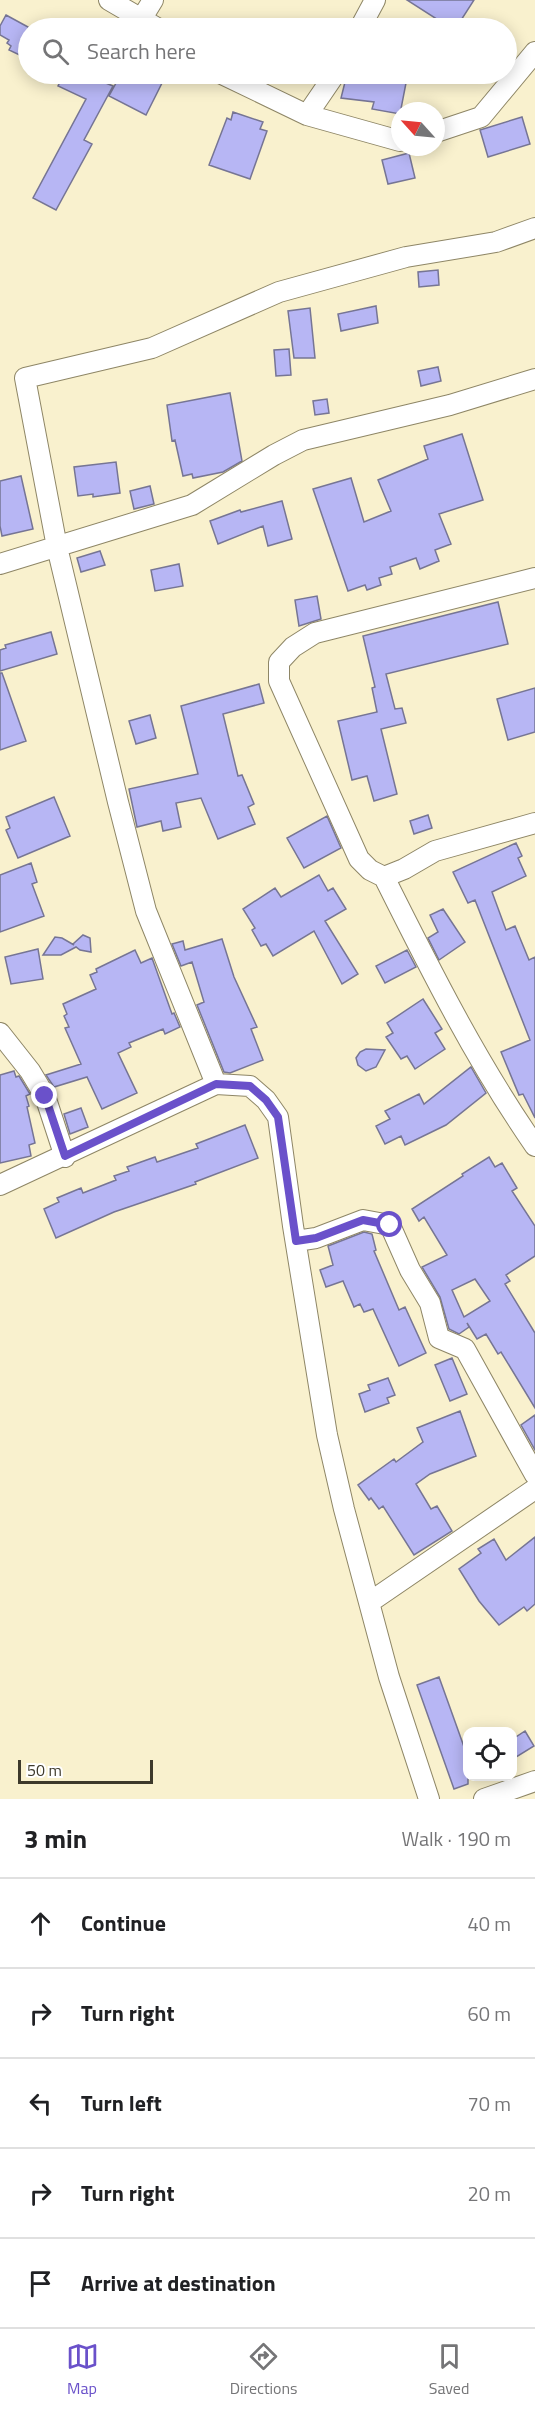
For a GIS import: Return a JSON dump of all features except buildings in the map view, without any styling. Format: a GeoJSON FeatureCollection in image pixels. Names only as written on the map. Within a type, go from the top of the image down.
{"type":"FeatureCollection","features":[{"type":"Feature","properties":{"kind":"street"},"geometry":{"type":"LineString","coordinates":[[109,0],[141,18]]}},
{"type":"Feature","properties":{"kind":"street"},"geometry":{"type":"LineString","coordinates":[[151,18],[153,0]]}},
{"type":"Feature","properties":{"kind":"street"},"geometry":{"type":"LineString","coordinates":[[365,18],[375,0]]}},
{"type":"Feature","properties":{"kind":"street"},"geometry":{"type":"LineString","coordinates":[[517,74],[535,52]]}},
{"type":"Feature","properties":{"kind":"street"},"geometry":{"type":"LineString","coordinates":[[243,84],[307,115],[391,138]]}},
{"type":"Feature","properties":{"kind":"street"},"geometry":{"type":"LineString","coordinates":[[307,115],[328,84]]}},
{"type":"Feature","properties":{"kind":"street"},"geometry":{"type":"LineString","coordinates":[[445,129],[481,117],[508,84]]}},
{"type":"Feature","properties":{"kind":"street"},"geometry":{"type":"LineString","coordinates":[[216,1084],[146,911],[57,547],[25,378],[152,348],[279,292],[406,256],[496,242],[535,228]]}},
{"type":"Feature","properties":{"kind":"street"},"geometry":{"type":"LineString","coordinates":[[0,564],[192,506],[274,455],[303,440],[450,405],[535,379]]}},
{"type":"Feature","properties":{"kind":"street"},"geometry":{"type":"LineString","coordinates":[[535,578],[315,633],[293,647],[279,662],[279,681],[284,697],[359,858],[370,870],[384,877],[442,994],[502,1099],[535,1146]]}},
{"type":"Feature","properties":{"kind":"street"},"geometry":{"type":"LineString","coordinates":[[384,877],[404,869],[435,851],[535,823]]}},
{"type":"Feature","properties":{"kind":"street"},"geometry":{"type":"LineString","coordinates":[[0,1032],[30,1071],[45,1096],[65,1156]]}},
{"type":"Feature","properties":{"kind":"street"},"geometry":{"type":"LineString","coordinates":[[0,1185],[216,1084],[250,1086],[266,1100],[278,1117],[327,1434],[344,1509],[389,1677],[429,1799]]}},
{"type":"Feature","properties":{"kind":"street"},"geometry":{"type":"LineString","coordinates":[[296,1241],[316,1238],[363,1220],[390,1225],[410,1270],[430,1303],[439,1338],[465,1349],[535,1475]]}},
{"type":"Feature","properties":{"kind":"street"},"geometry":{"type":"LineString","coordinates":[[370,1602],[535,1489]]}},
{"type":"Feature","properties":{"kind":"street"},"geometry":{"type":"LineString","coordinates":[[484,1799],[535,1781]]}},
{"type":"Feature","properties":{"kind":"route"},"geometry":{"type":"LineString","coordinates":[[45,1096],[65,1156],[216,1084],[250,1086],[266,1100],[278,1117],[296,1241],[316,1238],[363,1220],[390,1225]]}}]}
